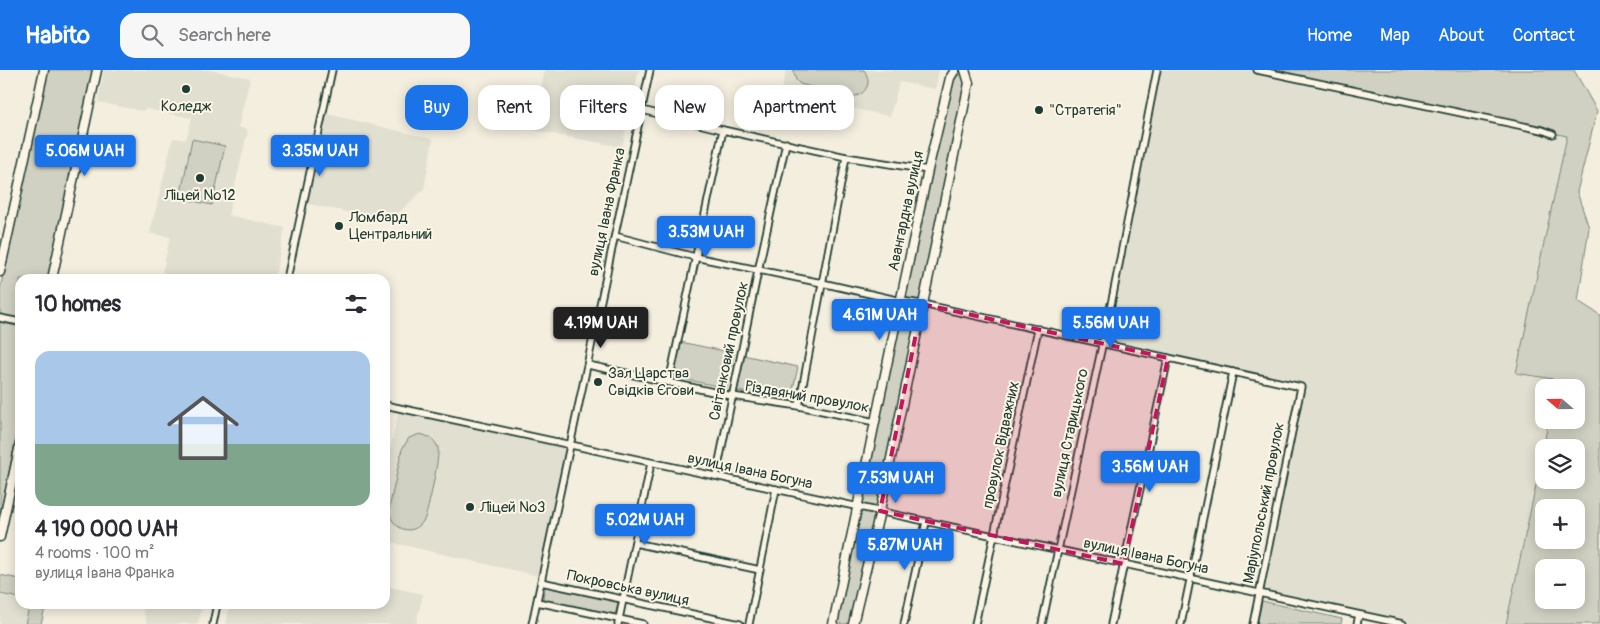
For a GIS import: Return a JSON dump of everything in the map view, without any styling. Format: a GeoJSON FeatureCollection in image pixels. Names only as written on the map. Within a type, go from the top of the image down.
{"type":"FeatureCollection","features":[{"type":"Feature","properties":{"kind":"street"},"geometry":{"type":"LineString","coordinates":[[0,272],[44,70]]}},
{"type":"Feature","properties":{"kind":"street"},"geometry":{"type":"LineString","coordinates":[[53,274],[97,70]]}},
{"type":"Feature","properties":{"kind":"street"},"geometry":{"type":"LineString","coordinates":[[288,274],[332,70]]}},
{"type":"Feature","properties":{"kind":"street","name":"вулиця Івана Франка"},"geometry":{"type":"LineString","coordinates":[[645,95],[650,70]]}},
{"type":"Feature","properties":{"kind":"street","name":"Авангардна вулиця"},"geometry":{"type":"LineString","coordinates":[[834,624],[928,170],[950,78],[955,70]]}},
{"type":"Feature","properties":{"kind":"street"},"geometry":{"type":"LineString","coordinates":[[853,624],[880,512],[969,83],[965,70]]}},
{"type":"Feature","properties":{"kind":"street","name":"вулиця Старицького"},"geometry":{"type":"LineString","coordinates":[[1042,624],[1102,343],[1157,70]]}},
{"type":"Feature","properties":{"kind":"street"},"geometry":{"type":"LineString","coordinates":[[1257,70],[1542,130],[1553,134]]}},
{"type":"Feature","properties":{"kind":"street","name":"вулиця Івана Франка"},"geometry":{"type":"LineString","coordinates":[[532,624],[638,130]]}},
{"type":"Feature","properties":{"kind":"street"},"geometry":{"type":"LineString","coordinates":[[669,382],[723,130],[846,156],[928,170]]}},
{"type":"Feature","properties":{"kind":"street","name":"Світанковий провулок"},"geometry":{"type":"LineString","coordinates":[[716,476],[786,143]]}},
{"type":"Feature","properties":{"kind":"street"},"geometry":{"type":"LineString","coordinates":[[799,406],[846,156]]}},
{"type":"Feature","properties":{"kind":"street"},"geometry":{"type":"LineString","coordinates":[[615,236],[695,258],[922,304],[1233,372],[1181,624]]}},
{"type":"Feature","properties":{"kind":"street"},"geometry":{"type":"LineString","coordinates":[[0,318],[15,321]]}},
{"type":"Feature","properties":{"kind":"street","name":"провулок Відважних"},"geometry":{"type":"LineString","coordinates":[[975,624],[1038,329]]}},
{"type":"Feature","properties":{"kind":"street"},"geometry":{"type":"LineString","coordinates":[[1111,624],[1168,358]]}},
{"type":"Feature","properties":{"kind":"street","name":"Різдвяний провулок"},"geometry":{"type":"LineString","coordinates":[[588,364],[732,396],[799,406],[875,422]]}},
{"type":"Feature","properties":{"kind":"street","name":"Маріупольський провулок"},"geometry":{"type":"LineString","coordinates":[[1233,372],[1301,386],[1252,624]]}},
{"type":"Feature","properties":{"kind":"street","name":"вулиця Івана Богуна"},"geometry":{"type":"LineString","coordinates":[[390,406],[1403,624]]}},
{"type":"Feature","properties":{"kind":"street"},"geometry":{"type":"LineString","coordinates":[[618,622],[651,463]]}},
{"type":"Feature","properties":{"kind":"street"},"geometry":{"type":"LineString","coordinates":[[0,537],[15,467]]}},
{"type":"Feature","properties":{"kind":"street"},"geometry":{"type":"LineString","coordinates":[[749,624],[776,489]]}},
{"type":"Feature","properties":{"kind":"street"},"geometry":{"type":"LineString","coordinates":[[904,624],[926,522]]}},
{"type":"Feature","properties":{"kind":"street"},"geometry":{"type":"LineString","coordinates":[[635,543],[760,570]]}},
{"type":"Feature","properties":{"kind":"street","name":"Покровська вулиця"},"geometry":{"type":"LineString","coordinates":[[541,582],[740,624]]}},
{"type":"Feature","properties":{"kind":"street"},"geometry":{"type":"LineString","coordinates":[[537,602],[618,622],[643,624]]}},
{"type":"Feature","properties":{"kind":"street"},"geometry":{"type":"LineString","coordinates":[[213,624],[216,609]]}},
{"type":"Feature","properties":{"kind":"street"},"geometry":{"type":"LineString","coordinates":[[1357,624],[1359,615]]}},
{"type":"Feature","properties":{"kind":"highlighted area"},"geometry":{"type":"Polygon","coordinates":[[[922,304],[1168,358],[1124,564],[880,511],[922,304]]]}},
{"type":"Feature","properties":{"kind":"shaded area"},"geometry":{"type":"Polygon","coordinates":[[[47,70],[94,70],[50,274],[15,274],[15,319],[0,315],[0,289],[47,70]]]}},
{"type":"Feature","properties":{"kind":"shaded area","name":"Ліцей №12"},"geometry":{"type":"Polygon","coordinates":[[[104,70],[210,70],[250,78],[238,127],[248,130],[228,215],[285,228],[275,274],[162,274],[170,237],[150,233],[173,138],[186,140],[192,118],[98,102],[104,70]]]}},
{"type":"Feature","properties":{"kind":"shaded area"},"geometry":{"type":"Polygon","coordinates":[[[545,70],[639,70],[636,85],[560,85],[560,130],[626,130],[622,147],[532,130],[550,130],[550,85],[542,85],[545,70]]]}},
{"type":"Feature","properties":{"kind":"shaded area"},"geometry":{"type":"Polygon","coordinates":[[[786,70],[939,70],[935,89],[899,82],[890,116],[854,109],[854,85],[783,85],[786,70]]]}},
{"type":"Feature","properties":{"kind":"shaded area"},"geometry":{"type":"Polygon","coordinates":[[[793,70],[864,70],[867,75],[868,84],[864,91],[854,96],[854,85],[804,85],[796,80],[793,70]]]}},
{"type":"Feature","properties":{"kind":"shaded area"},"geometry":{"type":"Polygon","coordinates":[[[1157,70],[1258,70],[1567,136],[1516,373],[1554,379],[1535,379],[1535,429],[1547,429],[1545,439],[1535,439],[1535,487],[1506,624],[1403,624],[1259,593],[1301,387],[1102,343],[1157,70]]]}},
{"type":"Feature","properties":{"kind":"shaded area"},"geometry":{"type":"Polygon","coordinates":[[[1257,70],[1574,70],[1597,111],[1577,192],[1589,228],[1578,301],[1600,315],[1600,624],[1506,624],[1535,489],[1585,489],[1585,439],[1545,439],[1547,429],[1585,429],[1585,379],[1553,379],[1516,373],[1567,136],[1257,70]]]}},
{"type":"Feature","properties":{"kind":"shaded area"},"geometry":{"type":"Polygon","coordinates":[[[961,74],[969,83],[853,624],[834,624],[950,78],[961,74]]]}},
{"type":"Feature","properties":{"kind":"shaded area"},"geometry":{"type":"Polygon","coordinates":[[[323,113],[433,139],[424,189],[390,221],[304,203],[323,113]]]}},
{"type":"Feature","properties":{"kind":"shaded area"},"geometry":{"type":"Polygon","coordinates":[[[192,139],[225,146],[212,205],[180,198],[192,139]]]}},
{"type":"Feature","properties":{"kind":"shaded area"},"geometry":{"type":"Polygon","coordinates":[[[0,322],[15,326],[15,442],[0,516],[0,322]]]}},
{"type":"Feature","properties":{"kind":"shaded area"},"geometry":{"type":"Polygon","coordinates":[[[680,342],[734,353],[727,388],[673,377],[680,342]]]}},
{"type":"Feature","properties":{"kind":"shaded area"},"geometry":{"type":"Polygon","coordinates":[[[743,355],[798,367],[790,403],[734,390],[743,355]]]}},
{"type":"Feature","properties":{"kind":"shaded area","name":"Ліцей №3"},"geometry":{"type":"Polygon","coordinates":[[[399,409],[570,445],[539,576],[390,542],[390,451],[399,409]]]}},
{"type":"Feature","properties":{"kind":"shaded area"},"geometry":{"type":"Polygon","coordinates":[[[420,434],[431,438],[437,445],[438,453],[426,515],[419,526],[408,530],[397,526],[393,521],[390,516],[390,504],[402,449],[409,438],[420,434]]]}},
{"type":"Feature","properties":{"kind":"shaded area"},"geometry":{"type":"Polygon","coordinates":[[[0,575],[15,578],[15,597],[0,594],[0,575]]]}},
{"type":"Feature","properties":{"kind":"shaded area"},"geometry":{"type":"Polygon","coordinates":[[[546,583],[619,598],[616,612],[611,615],[545,601],[543,598],[546,583]]]}},
{"type":"Feature","properties":{"kind":"shaded area"},"geometry":{"type":"Polygon","coordinates":[[[390,587],[423,594],[416,624],[226,624],[229,609],[390,609],[390,587]]]}},
{"type":"Feature","properties":{"kind":"shaded area"},"geometry":{"type":"Polygon","coordinates":[[[0,595],[15,597],[15,609],[29,609],[25,624],[0,624],[0,595]]]}},
{"type":"Feature","properties":{"kind":"shaded area"},"geometry":{"type":"Polygon","coordinates":[[[1262,601],[1342,619],[1341,624],[1257,624],[1262,601]]]}},
{"type":"Feature","properties":{"kind":"shaded area"},"geometry":{"type":"Polygon","coordinates":[[[29,609],[45,609],[41,624],[25,624],[29,609]]]}},
{"type":"Feature","properties":{"kind":"shaded area"},"geometry":{"type":"Polygon","coordinates":[[[142,609],[201,609],[198,624],[147,624],[142,609]]]}},
{"type":"Feature","properties":{"kind":"place","name":"Коледж"},"geometry":{"type":"Point","coordinates":[186,89]}},
{"type":"Feature","properties":{"kind":"place","name":"\"Стратегія\""},"geometry":{"type":"Point","coordinates":[1039,110]}},
{"type":"Feature","properties":{"kind":"place","name":"Ліцей №12"},"geometry":{"type":"Point","coordinates":[200,178]}},
{"type":"Feature","properties":{"kind":"place","name":"Ломбард Центральний"},"geometry":{"type":"Point","coordinates":[339,226]}},
{"type":"Feature","properties":{"kind":"place","name":"Зал Царства Свідків Єгови"},"geometry":{"type":"Point","coordinates":[598,382]}},
{"type":"Feature","properties":{"kind":"place","name":"Ліцей №3"},"geometry":{"type":"Point","coordinates":[470,507]}}]}
